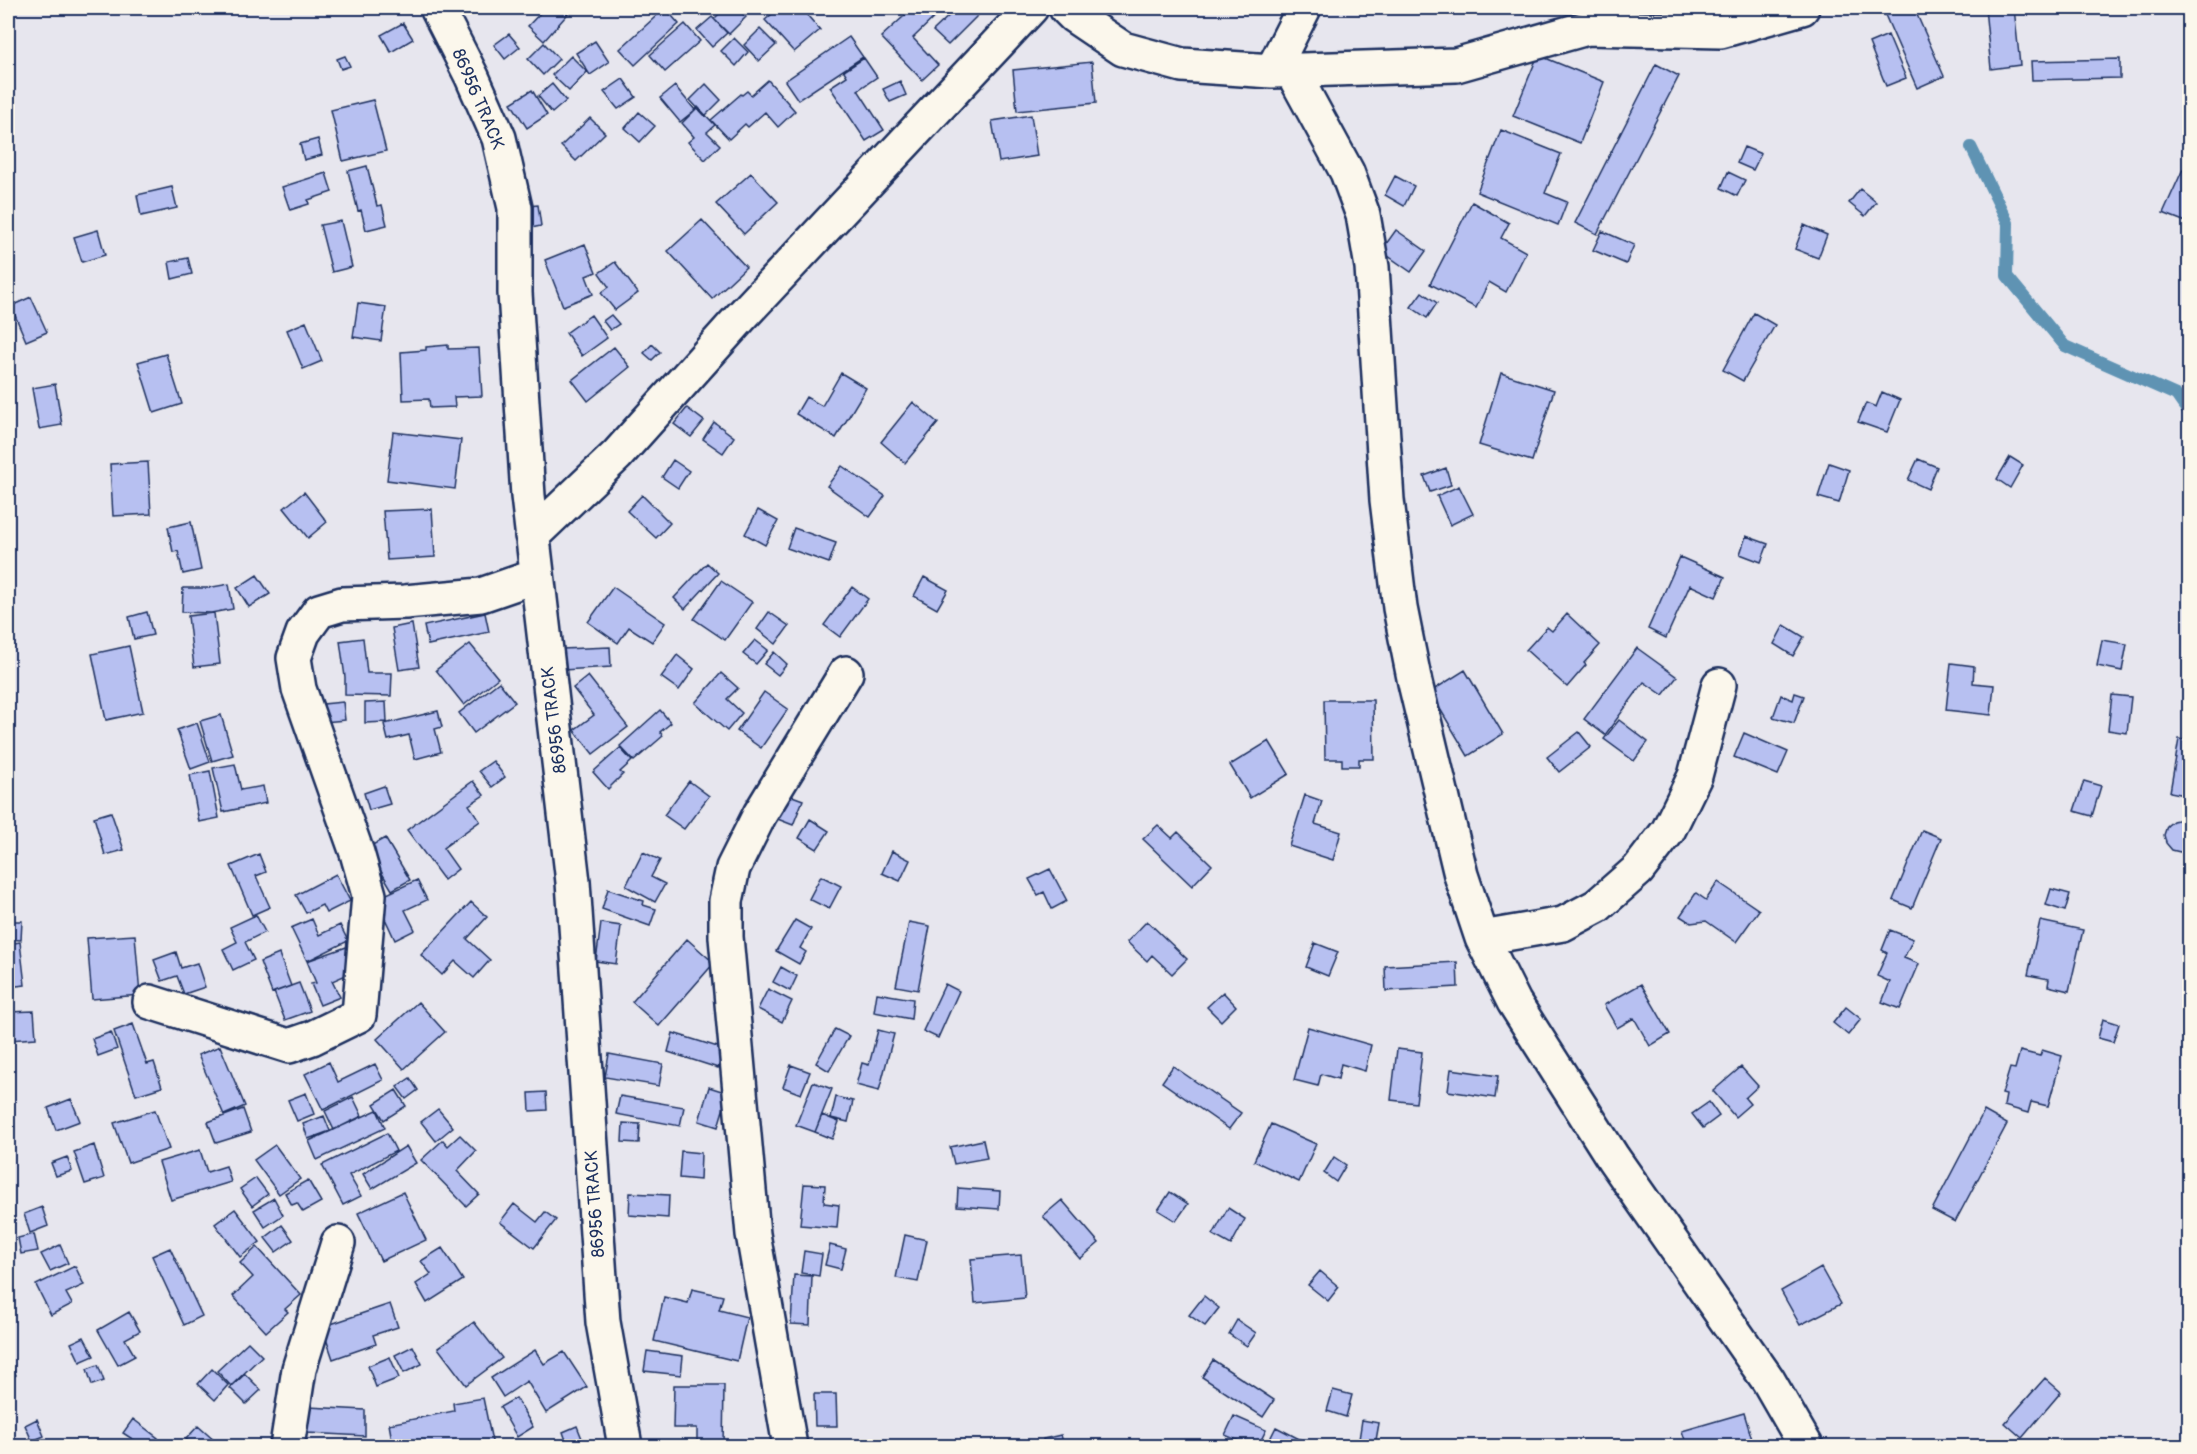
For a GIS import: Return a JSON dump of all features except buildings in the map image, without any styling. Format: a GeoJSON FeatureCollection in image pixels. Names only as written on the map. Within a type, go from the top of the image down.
{"type":"FeatureCollection","features":[{"type":"Feature","properties":{"kind":"street","name":"86956 TRACK"},"geometry":{"type":"LineString","coordinates":[[437,8],[472,77],[499,138],[515,208],[515,293],[532,536],[573,882],[603,1322],[625,1446]]}},
{"type":"Feature","properties":{"kind":"street"},"geometry":{"type":"LineString","coordinates":[[532,536],[616,455],[740,318],[1031,8]]}},
{"type":"Feature","properties":{"kind":"street"},"geometry":{"type":"LineString","coordinates":[[1066,8],[1123,50],[1182,65],[1282,71],[1456,65],[1587,28],[1721,31],[1802,8]]}},
{"type":"Feature","properties":{"kind":"street"},"geometry":{"type":"LineString","coordinates":[[1282,71],[1304,8]]}},
{"type":"Feature","properties":{"kind":"street"},"geometry":{"type":"LineString","coordinates":[[1282,71],[1347,172],[1363,215],[1372,267],[1387,500],[1400,608],[1415,683],[1461,875],[1482,938],[1514,1002],[1563,1080],[1613,1158],[1768,1380],[1806,1446]]}},
{"type":"Feature","properties":{"kind":"street"},"geometry":{"type":"LineString","coordinates":[[150,1002],[289,1046],[312,1038],[359,1014],[369,896],[357,853],[299,689],[294,658],[303,633],[319,611],[342,604],[405,602],[481,595],[536,576]]}},
{"type":"Feature","properties":{"kind":"street"},"geometry":{"type":"LineString","coordinates":[[789,1446],[753,1234],[727,948],[726,901],[733,868],[760,814],[846,673]]}},
{"type":"Feature","properties":{"kind":"street"},"geometry":{"type":"LineString","coordinates":[[1482,938],[1563,924],[1597,906],[1638,870],[1668,831],[1695,776],[1719,685]]}},
{"type":"Feature","properties":{"kind":"street"},"geometry":{"type":"LineString","coordinates":[[287,1446],[299,1369],[338,1243]]}},
{"type":"Feature","properties":{"kind":"waterway"},"geometry":{"type":"LineString","coordinates":[[1971,147],[2008,223],[2007,276],[2065,346],[2176,395],[2190,415]]}}]}
